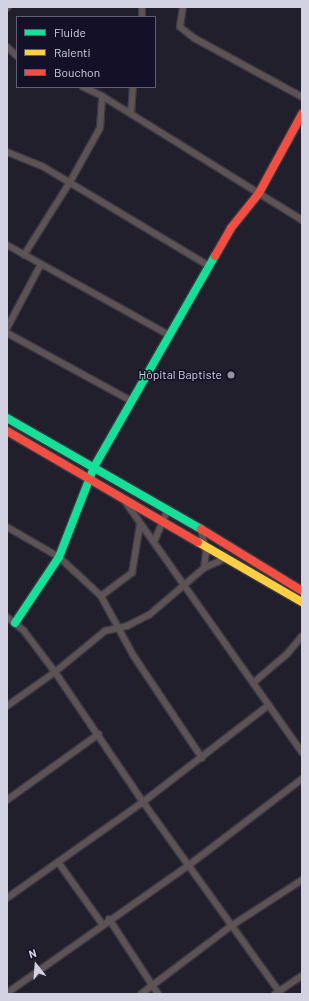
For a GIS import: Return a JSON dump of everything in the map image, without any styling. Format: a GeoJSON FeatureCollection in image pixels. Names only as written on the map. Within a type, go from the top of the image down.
{"type":"FeatureCollection","features":[{"type":"Feature","properties":{"kind":"main road"},"geometry":{"type":"LineString","coordinates":[[15,623],[59,557],[92,479],[94,467],[105,451],[131,401],[231,228],[259,193],[302,114]]}},
{"type":"Feature","properties":{"kind":"main road"},"geometry":{"type":"LineString","coordinates":[[7,418],[168,509],[302,591]]}},
{"type":"Feature","properties":{"kind":"main road"},"geometry":{"type":"LineString","coordinates":[[7,431],[121,495],[302,602]]}},
{"type":"Feature","properties":{"kind":"street"},"geometry":{"type":"LineString","coordinates":[[183,7],[180,27],[194,38],[302,97]]}},
{"type":"Feature","properties":{"kind":"street"},"geometry":{"type":"LineString","coordinates":[[7,47],[16,55]]}},
{"type":"Feature","properties":{"kind":"street"},"geometry":{"type":"LineString","coordinates":[[85,88],[102,96],[302,220]]}},
{"type":"Feature","properties":{"kind":"street"},"geometry":{"type":"LineString","coordinates":[[130,114],[133,88]]}},
{"type":"Feature","properties":{"kind":"street"},"geometry":{"type":"LineString","coordinates":[[24,255],[70,182],[100,128],[102,96]]}},
{"type":"Feature","properties":{"kind":"street"},"geometry":{"type":"LineString","coordinates":[[7,152],[17,159],[42,166],[209,266]]}},
{"type":"Feature","properties":{"kind":"street"},"geometry":{"type":"LineString","coordinates":[[7,245],[170,335]]}},
{"type":"Feature","properties":{"kind":"street"},"geometry":{"type":"LineString","coordinates":[[7,328],[42,264]]}},
{"type":"Feature","properties":{"kind":"street"},"geometry":{"type":"LineString","coordinates":[[7,333],[131,401]]}},
{"type":"Feature","properties":{"kind":"street"},"geometry":{"type":"LineString","coordinates":[[121,495],[154,542],[182,586],[254,683],[302,752]]}},
{"type":"Feature","properties":{"kind":"street"},"geometry":{"type":"LineString","coordinates":[[154,542],[168,509]]}},
{"type":"Feature","properties":{"kind":"street"},"geometry":{"type":"LineString","coordinates":[[101,596],[132,573],[140,524]]}},
{"type":"Feature","properties":{"kind":"street"},"geometry":{"type":"LineString","coordinates":[[7,527],[59,557],[101,596],[120,628],[133,655],[202,758]]}},
{"type":"Feature","properties":{"kind":"street"},"geometry":{"type":"LineString","coordinates":[[201,530],[204,545],[204,568]]}},
{"type":"Feature","properties":{"kind":"street"},"geometry":{"type":"LineString","coordinates":[[7,706],[55,672],[105,631],[120,628],[149,615],[204,568],[220,561],[225,556]]}},
{"type":"Feature","properties":{"kind":"street"},"geometry":{"type":"LineString","coordinates":[[7,617],[24,631],[55,672],[99,734],[143,802],[189,865],[278,993],[302,976]]}},
{"type":"Feature","properties":{"kind":"street"},"geometry":{"type":"LineString","coordinates":[[254,683],[288,654],[302,636]]}},
{"type":"Feature","properties":{"kind":"street"},"geometry":{"type":"LineString","coordinates":[[7,898],[143,802],[202,758],[269,704]]}},
{"type":"Feature","properties":{"kind":"street"},"geometry":{"type":"LineString","coordinates":[[7,800],[99,734]]}},
{"type":"Feature","properties":{"kind":"street"},"geometry":{"type":"LineString","coordinates":[[7,993],[103,926],[109,919],[189,865],[302,779]]}},
{"type":"Feature","properties":{"kind":"street"},"geometry":{"type":"LineString","coordinates":[[58,862],[103,926]]}},
{"type":"Feature","properties":{"kind":"street"},"geometry":{"type":"LineString","coordinates":[[141,994],[231,926],[302,880]]}},
{"type":"Feature","properties":{"kind":"street"},"geometry":{"type":"LineString","coordinates":[[109,919],[158,994]]}},
{"type":"Feature","properties":{"kind":"traffic: fast"},"geometry":{"type":"LineString","coordinates":[[15,623],[59,557],[94,467],[215,256]]}},
{"type":"Feature","properties":{"kind":"traffic: fast"},"geometry":{"type":"LineString","coordinates":[[7,418],[201,529]]}},
{"type":"Feature","properties":{"kind":"traffic: slow"},"geometry":{"type":"LineString","coordinates":[[198,542],[302,602]]}},
{"type":"Feature","properties":{"kind":"traffic: jam"},"geometry":{"type":"LineString","coordinates":[[215,256],[231,228],[259,193],[302,114]]}},
{"type":"Feature","properties":{"kind":"traffic: jam"},"geometry":{"type":"LineString","coordinates":[[7,431],[198,542]]}},
{"type":"Feature","properties":{"kind":"traffic: jam"},"geometry":{"type":"LineString","coordinates":[[201,529],[302,591]]}},
{"type":"Feature","properties":{"kind":"place","name":"Hôpital Baptiste"},"geometry":{"type":"Point","coordinates":[231,375]}}]}
